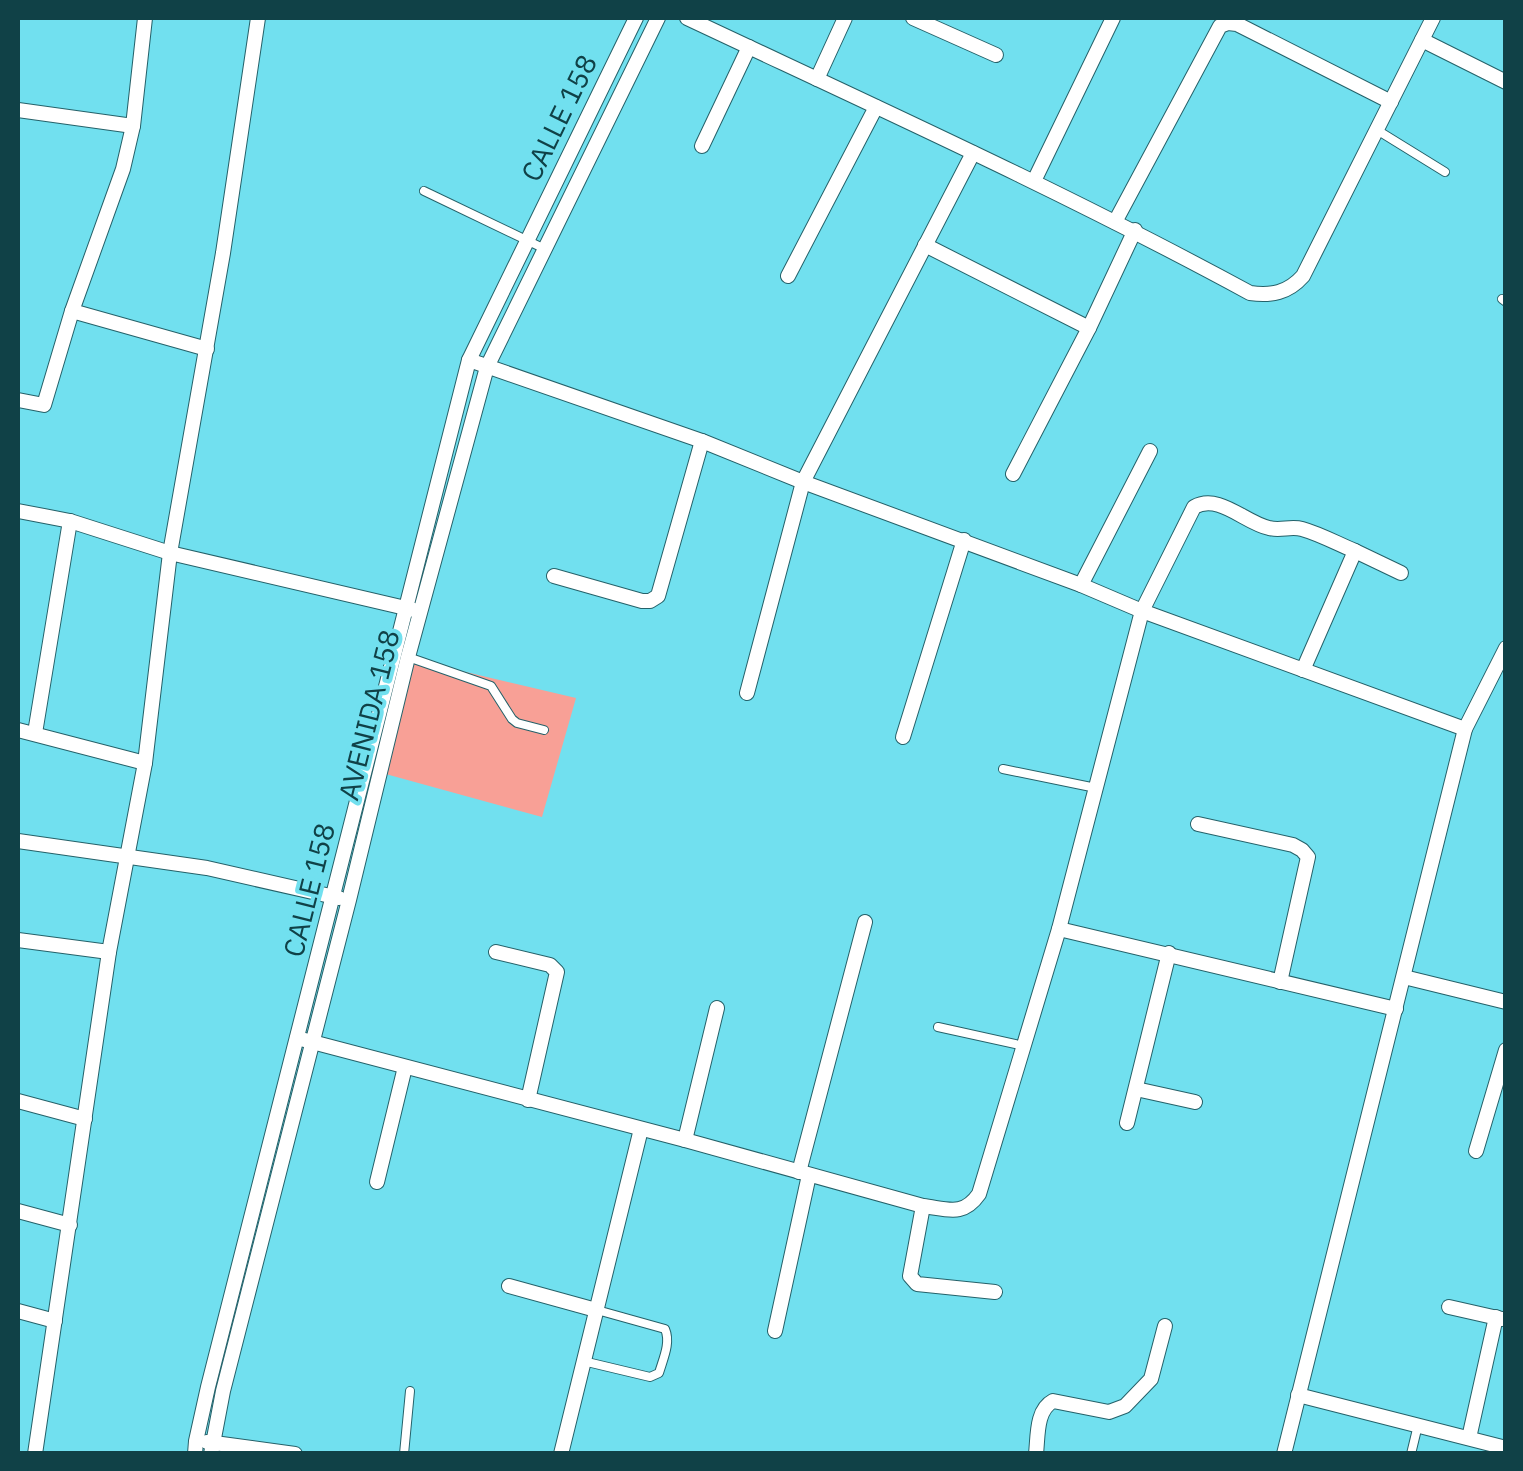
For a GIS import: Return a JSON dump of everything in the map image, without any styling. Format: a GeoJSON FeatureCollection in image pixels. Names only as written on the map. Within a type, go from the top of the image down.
{"type":"FeatureCollection","features":[{"type":"Feature","properties":{"kind":"street"},"geometry":{"type":"LineString","coordinates":[[18,400],[44,406],[72,312],[123,169],[133,126],[144,18]]}},
{"type":"Feature","properties":{"kind":"street","name":"CALLE 158"},"geometry":{"type":"LineString","coordinates":[[203,1448],[238,1270],[305,1040],[333,897],[414,610],[468,360],[636,18]]}},
{"type":"Feature","properties":{"kind":"street","name":"AVENIDA 158"},"geometry":{"type":"LineString","coordinates":[[203,1448],[253,1275],[305,1040],[349,900],[408,657],[414,610],[487,367],[658,18]]}},
{"type":"Feature","properties":{"kind":"street"},"geometry":{"type":"LineString","coordinates":[[688,18],[1135,230],[1250,292],[1268,295],[1294,286],[1303,276],[1434,18]]}},
{"type":"Feature","properties":{"kind":"street"},"geometry":{"type":"LineString","coordinates":[[816,79],[845,18]]}},
{"type":"Feature","properties":{"kind":"street"},"geometry":{"type":"LineString","coordinates":[[913,18],[996,55]]}},
{"type":"Feature","properties":{"kind":"street"},"geometry":{"type":"LineString","coordinates":[[1034,181],[1113,18]]}},
{"type":"Feature","properties":{"kind":"street"},"geometry":{"type":"LineString","coordinates":[[34,1454],[109,952],[144,763],[170,553],[207,349],[252,19]]}},
{"type":"Feature","properties":{"kind":"street"},"geometry":{"type":"LineString","coordinates":[[1115,222],[1220,26],[1237,24],[1392,102]]}},
{"type":"Feature","properties":{"kind":"street"},"geometry":{"type":"LineString","coordinates":[[1422,40],[1506,82]]}},
{"type":"Feature","properties":{"kind":"street"},"geometry":{"type":"LineString","coordinates":[[702,146],[749,46]]}},
{"type":"Feature","properties":{"kind":"street"},"geometry":{"type":"LineString","coordinates":[[788,276],[876,107]]}},
{"type":"Feature","properties":{"kind":"street"},"geometry":{"type":"LineString","coordinates":[[18,110],[133,126]]}},
{"type":"Feature","properties":{"kind":"street"},"geometry":{"type":"LineString","coordinates":[[746,693],[804,482],[973,153]]}},
{"type":"Feature","properties":{"kind":"street"},"geometry":{"type":"LineString","coordinates":[[1013,474],[1135,230]]}},
{"type":"Feature","properties":{"kind":"street"},"geometry":{"type":"LineString","coordinates":[[925,245],[1088,328]]}},
{"type":"Feature","properties":{"kind":"street"},"geometry":{"type":"LineString","coordinates":[[72,312],[207,349]]}},
{"type":"Feature","properties":{"kind":"street"},"geometry":{"type":"LineString","coordinates":[[468,360],[702,441],[1465,729]]}},
{"type":"Feature","properties":{"kind":"street"},"geometry":{"type":"LineString","coordinates":[[554,576],[642,601],[658,596],[702,441]]}},
{"type":"Feature","properties":{"kind":"street"},"geometry":{"type":"LineString","coordinates":[[1080,585],[1150,450]]}},
{"type":"Feature","properties":{"kind":"street"},"geometry":{"type":"LineString","coordinates":[[305,1040],[923,1206],[958,1210],[968,1207],[980,1194],[1060,928],[1142,610],[1194,507],[1215,503],[1274,530],[1301,529],[1401,573]]}},
{"type":"Feature","properties":{"kind":"street"},"geometry":{"type":"LineString","coordinates":[[18,511],[70,521],[170,553],[414,610]]}},
{"type":"Feature","properties":{"kind":"street"},"geometry":{"type":"LineString","coordinates":[[35,732],[70,521]]}},
{"type":"Feature","properties":{"kind":"street"},"geometry":{"type":"LineString","coordinates":[[903,737],[964,540]]}},
{"type":"Feature","properties":{"kind":"street"},"geometry":{"type":"LineString","coordinates":[[1303,670],[1355,551]]}},
{"type":"Feature","properties":{"kind":"street"},"geometry":{"type":"LineString","coordinates":[[1284,1454],[1465,729],[1506,648]]}},
{"type":"Feature","properties":{"kind":"street"},"geometry":{"type":"LineString","coordinates":[[18,730],[144,763]]}},
{"type":"Feature","properties":{"kind":"street"},"geometry":{"type":"LineString","coordinates":[[1198,824],[1292,846],[1308,856],[1280,982]]}},
{"type":"Feature","properties":{"kind":"street"},"geometry":{"type":"LineString","coordinates":[[18,841],[206,868],[349,900]]}},
{"type":"Feature","properties":{"kind":"street"},"geometry":{"type":"LineString","coordinates":[[775,1330],[804,1174],[866,922]]}},
{"type":"Feature","properties":{"kind":"street"},"geometry":{"type":"LineString","coordinates":[[1060,928],[1396,1009]]}},
{"type":"Feature","properties":{"kind":"street"},"geometry":{"type":"LineString","coordinates":[[18,940],[109,952]]}},
{"type":"Feature","properties":{"kind":"street"},"geometry":{"type":"LineString","coordinates":[[496,952],[550,965],[557,972],[528,1100]]}},
{"type":"Feature","properties":{"kind":"street"},"geometry":{"type":"LineString","coordinates":[[1127,1123],[1168,953]]}},
{"type":"Feature","properties":{"kind":"street"},"geometry":{"type":"LineString","coordinates":[[1404,977],[1506,1002]]}},
{"type":"Feature","properties":{"kind":"street"},"geometry":{"type":"LineString","coordinates":[[685,1140],[717,1008]]}},
{"type":"Feature","properties":{"kind":"street"},"geometry":{"type":"LineString","coordinates":[[1476,1151],[1501,1081],[1506,1050]]}},
{"type":"Feature","properties":{"kind":"street"},"geometry":{"type":"LineString","coordinates":[[378,1182],[405,1067]]}},
{"type":"Feature","properties":{"kind":"street"},"geometry":{"type":"LineString","coordinates":[[1136,1089],[1195,1102]]}},
{"type":"Feature","properties":{"kind":"street"},"geometry":{"type":"LineString","coordinates":[[18,1101],[85,1119]]}},
{"type":"Feature","properties":{"kind":"street"},"geometry":{"type":"LineString","coordinates":[[560,1454],[641,1129]]}},
{"type":"Feature","properties":{"kind":"street"},"geometry":{"type":"LineString","coordinates":[[923,1206],[912,1281],[996,1292]]}},
{"type":"Feature","properties":{"kind":"street"},"geometry":{"type":"LineString","coordinates":[[18,1211],[70,1225]]}},
{"type":"Feature","properties":{"kind":"street"},"geometry":{"type":"LineString","coordinates":[[238,1270],[253,1275]]}},
{"type":"Feature","properties":{"kind":"street"},"geometry":{"type":"LineString","coordinates":[[508,1286],[596,1310]]}},
{"type":"Feature","properties":{"kind":"street"},"geometry":{"type":"LineString","coordinates":[[1449,1307],[1501,1318],[1469,1438]]}},
{"type":"Feature","properties":{"kind":"street"},"geometry":{"type":"LineString","coordinates":[[18,1311],[55,1321]]}},
{"type":"Feature","properties":{"kind":"street"},"geometry":{"type":"LineString","coordinates":[[1036,1454],[1046,1404],[1054,1400],[1108,1412],[1119,1409],[1142,1390],[1151,1379],[1165,1326]]}},
{"type":"Feature","properties":{"kind":"street"},"geometry":{"type":"LineString","coordinates":[[1298,1395],[1502,1449]]}},
{"type":"Feature","properties":{"kind":"street"},"geometry":{"type":"LineString","coordinates":[[203,1448],[295,1454]]}},
{"type":"Feature","properties":{"kind":"lane"},"geometry":{"type":"LineString","coordinates":[[1377,130],[1445,172]]}},
{"type":"Feature","properties":{"kind":"lane"},"geometry":{"type":"LineString","coordinates":[[424,191],[545,249]]}},
{"type":"Feature","properties":{"kind":"lane"},"geometry":{"type":"LineString","coordinates":[[408,657],[491,686],[512,720],[544,730]]}},
{"type":"Feature","properties":{"kind":"lane"},"geometry":{"type":"LineString","coordinates":[[1003,769],[1096,788]]}},
{"type":"Feature","properties":{"kind":"lane"},"geometry":{"type":"LineString","coordinates":[[938,1027],[1024,1046]]}},
{"type":"Feature","properties":{"kind":"lane"},"geometry":{"type":"LineString","coordinates":[[584,1361],[650,1377],[660,1373],[668,1344],[665,1330],[596,1310]]}},
{"type":"Feature","properties":{"kind":"lane"},"geometry":{"type":"LineString","coordinates":[[404,1454],[410,1390]]}},
{"type":"Feature","properties":{"kind":"lane"},"geometry":{"type":"LineString","coordinates":[[1411,1454],[1418,1425]]}},
{"type":"Feature","properties":{"kind":"shaded area"},"geometry":{"type":"Polygon","coordinates":[[[411,659],[576,698],[542,817],[382,773],[411,659]]]}}]}
